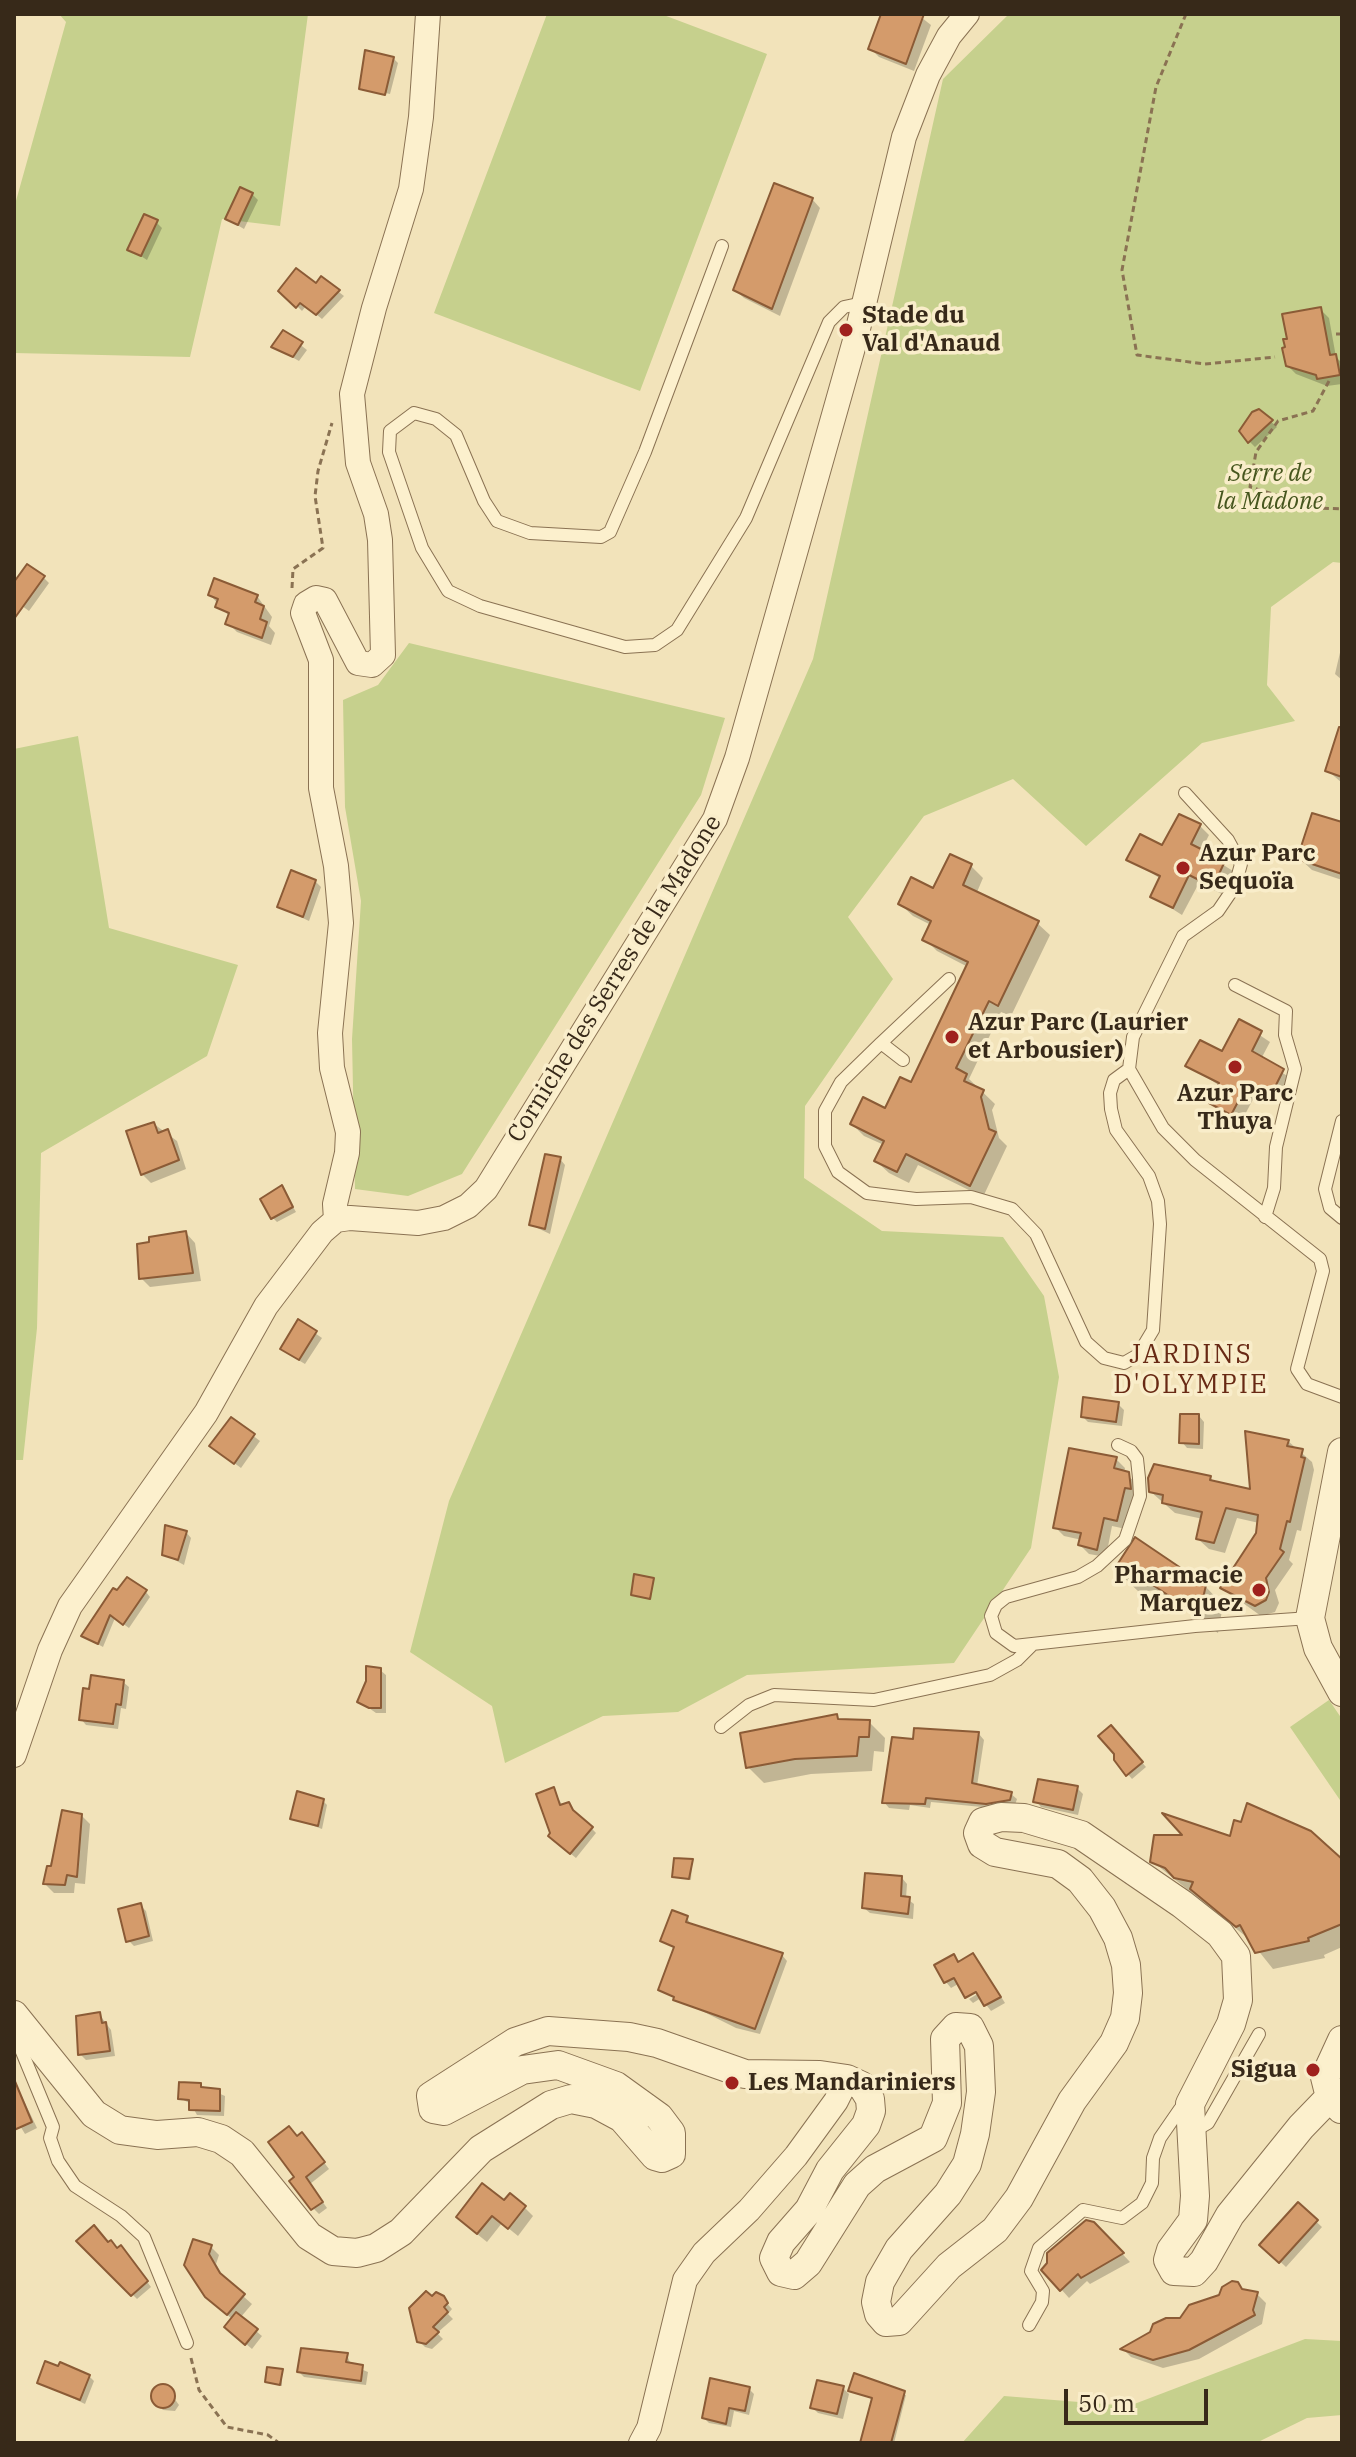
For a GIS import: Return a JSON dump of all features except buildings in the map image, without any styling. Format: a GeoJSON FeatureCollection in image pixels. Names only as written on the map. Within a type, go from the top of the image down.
{"type":"FeatureCollection","features":[{"type":"Feature","properties":{"kind":"street"},"geometry":{"type":"LineString","coordinates":[[14,1755],[50,1650],[70,1606],[206,1413],[266,1306],[322,1232],[336,1220],[335,1204],[347,1153],[348,1132],[332,1068],[330,1033],[341,923],[336,866],[321,788],[321,660],[303,613],[306,604],[316,598],[325,600],[358,663],[372,665],[383,655],[380,540],[376,514],[358,463],[352,394],[374,308],[411,189],[421,117],[428,14]]}},
{"type":"Feature","properties":{"kind":"street","name":"Corniche des Serres de la Madone"},"geometry":{"type":"LineString","coordinates":[[336,1220],[350,1218],[418,1223],[444,1218],[468,1206],[486,1189],[715,819],[737,758],[863,303],[904,137],[928,75],[949,36],[967,14]]}},
{"type":"Feature","properties":{"kind":"street"},"geometry":{"type":"LineString","coordinates":[[1342,1452],[1310,1618],[1330,1676],[1342,1692]]}},
{"type":"Feature","properties":{"kind":"street"},"geometry":{"type":"LineString","coordinates":[[16,2017],[94,2114],[120,2130],[157,2135],[198,2132],[221,2139],[242,2153],[309,2236],[333,2251],[357,2253],[376,2248],[401,2232],[481,2149],[551,2105],[571,2099],[596,2104],[622,2118],[655,2156],[662,2158],[671,2154],[671,2133],[659,2117],[616,2086],[558,2065],[522,2070],[444,2111],[433,2109],[431,2096],[515,2042],[548,2031],[629,2037],[657,2043],[745,2074],[820,2075],[847,2079],[862,2086],[870,2099],[871,2111],[866,2125],[830,2170],[809,2210],[781,2242],[774,2258],[781,2272],[794,2275],[808,2263],[857,2185],[875,2169],[933,2138],[947,2103],[945,2039],[956,2027],[970,2028],[979,2046],[981,2092],[967,2164],[948,2194],[899,2249],[880,2282],[876,2302],[879,2314],[886,2322],[899,2321],[949,2266],[995,2230],[1019,2198],[1072,2101],[1114,2043],[1125,2018],[1127,1979],[1118,1938],[1102,1908],[1080,1880],[1058,1864],[995,1852],[982,1844],[978,1833],[983,1822],[1001,1817],[1024,1818],[1081,1835],[1192,1912],[1220,1934],[1236,1956],[1238,2000],[1231,2024],[1190,2118],[1196,2162],[1193,2220],[1171,2250],[1168,2260],[1174,2271],[1183,2274],[1194,2272],[1204,2261],[1230,2215],[1301,2127],[1336,2103],[1325,2077],[1342,2040]]}},
{"type":"Feature","properties":{"kind":"street"},"geometry":{"type":"LineString","coordinates":[[641,2443],[649,2428],[685,2280],[704,2253],[749,2210],[796,2156],[836,2101],[847,2079]]}},
{"type":"Feature","properties":{"kind":"lane"},"geometry":{"type":"LineString","coordinates":[[722,246],[645,452],[610,532],[601,537],[530,533],[497,521],[484,501],[456,435],[436,419],[414,413],[390,431],[389,452],[422,548],[448,591],[480,606],[625,647],[655,645],[677,630],[746,518],[829,322],[844,307],[863,303]]}},
{"type":"Feature","properties":{"kind":"lane"},"geometry":{"type":"LineString","coordinates":[[1185,793],[1228,840],[1241,864],[1235,886],[1218,911],[1183,936],[1133,1037],[1129,1069],[1163,1128],[1195,1160],[1265,1217],[1313,1250],[1320,1259],[1323,1271],[1297,1369],[1307,1384],[1342,1397]]}},
{"type":"Feature","properties":{"kind":"lane"},"geometry":{"type":"LineString","coordinates":[[949,979],[841,1082],[825,1111],[825,1146],[838,1172],[867,1193],[916,1199],[971,1197],[1012,1209],[1036,1234],[1086,1342],[1104,1358],[1124,1363],[1138,1355],[1153,1330],[1160,1224],[1158,1201],[1149,1176],[1116,1130],[1111,1109],[1110,1093],[1114,1080],[1129,1069]]}},
{"type":"Feature","properties":{"kind":"lane"},"geometry":{"type":"LineString","coordinates":[[1235,985],[1286,1011],[1285,1035],[1295,1069],[1276,1147],[1274,1188],[1265,1217]]}},
{"type":"Feature","properties":{"kind":"lane"},"geometry":{"type":"LineString","coordinates":[[881,1043],[903,1060]]}},
{"type":"Feature","properties":{"kind":"lane"},"geometry":{"type":"LineString","coordinates":[[1342,1121],[1325,1189],[1330,1208],[1342,1218]]}},
{"type":"Feature","properties":{"kind":"lane"},"geometry":{"type":"LineString","coordinates":[[1118,1445],[1131,1451],[1137,1459],[1139,1478],[1140,1496],[1125,1540],[1097,1566],[1078,1577],[1025,1589],[996,1605],[991,1616],[996,1633],[1014,1646],[1195,1626],[1310,1618]]}},
{"type":"Feature","properties":{"kind":"lane"},"geometry":{"type":"LineString","coordinates":[[721,1727],[749,1705],[774,1695],[874,1700],[990,1675],[1017,1660],[1032,1645]]}},
{"type":"Feature","properties":{"kind":"lane"},"geometry":{"type":"LineString","coordinates":[[16,2017],[15,2035],[53,2127],[50,2138],[58,2161],[75,2186],[121,2216],[144,2237],[187,2343]]}},
{"type":"Feature","properties":{"kind":"lane"},"geometry":{"type":"LineString","coordinates":[[1029,2325],[1042,2302],[1043,2291],[1031,2271],[1039,2248],[1083,2210],[1122,2218],[1142,2203],[1152,2183],[1153,2158],[1160,2138],[1180,2109],[1190,2118],[1208,2123],[1259,2034]]}},
{"type":"Feature","properties":{"kind":"path"},"geometry":{"type":"LineString","coordinates":[[1186,14],[1156,87],[1122,270],[1137,355],[1205,364],[1275,357]]}},
{"type":"Feature","properties":{"kind":"path"},"geometry":{"type":"LineString","coordinates":[[1336,334],[1342,334]]}},
{"type":"Feature","properties":{"kind":"path"},"geometry":{"type":"LineString","coordinates":[[1329,381],[1313,411],[1278,421],[1256,452],[1250,487],[1318,508],[1342,509]]}},
{"type":"Feature","properties":{"kind":"path"},"geometry":{"type":"LineString","coordinates":[[303,613],[292,593],[293,569],[323,548],[315,496],[318,471],[327,431],[340,407],[352,394]]}},
{"type":"Feature","properties":{"kind":"path"},"geometry":{"type":"LineString","coordinates":[[187,2343],[199,2390],[227,2427],[268,2435],[279,2443]]}},
{"type":"Feature","properties":{"kind":"green space"},"geometry":{"type":"Polygon","coordinates":[[[59,14],[308,14],[280,226],[222,219],[190,357],[14,353],[14,208],[66,22],[59,14]]]}},
{"type":"Feature","properties":{"kind":"green space"},"geometry":{"type":"Polygon","coordinates":[[[547,14],[661,14],[767,54],[640,391],[434,313],[547,14]]]}},
{"type":"Feature","properties":{"kind":"green space","name":"Serre de la Madone"},"geometry":{"type":"Polygon","coordinates":[[[1009,14],[1342,14],[1342,563],[1333,562],[1271,607],[1267,685],[1295,721],[1202,743],[1086,846],[1013,779],[924,816],[848,917],[893,979],[805,1106],[804,1178],[882,1231],[1003,1237],[1044,1296],[1059,1377],[1031,1548],[954,1663],[747,1675],[678,1712],[603,1716],[505,1763],[492,1706],[410,1652],[449,1501],[813,659],[943,79],[1009,14]]]}},
{"type":"Feature","properties":{"kind":"green space"},"geometry":{"type":"Polygon","coordinates":[[[409,643],[725,718],[701,795],[462,1174],[408,1196],[355,1189],[352,1039],[361,901],[345,807],[343,700],[378,685],[409,643]]]}},
{"type":"Feature","properties":{"kind":"green space"},"geometry":{"type":"Polygon","coordinates":[[[78,736],[109,928],[238,965],[207,1056],[41,1153],[37,1328],[23,1460],[14,1460],[14,749],[78,736]]]}},
{"type":"Feature","properties":{"kind":"green space"},"geometry":{"type":"Polygon","coordinates":[[[1329,1700],[1342,1719],[1342,1803],[1290,1727],[1329,1700]]]}},
{"type":"Feature","properties":{"kind":"green space"},"geometry":{"type":"Polygon","coordinates":[[[1305,2339],[1342,2341],[1342,2415],[1307,2418],[1256,2443],[962,2443],[1004,2396],[1129,2406],[1305,2339]]]}},
{"type":"Feature","properties":{"kind":"place","name":"Stade du Val d'Anaud"},"geometry":{"type":"Point","coordinates":[846,330]}},
{"type":"Feature","properties":{"kind":"place","name":"Azur Parc Sequoïa"},"geometry":{"type":"Point","coordinates":[1183,868]}},
{"type":"Feature","properties":{"kind":"place","name":"Azur Parc (Laurier et Arbousier)"},"geometry":{"type":"Point","coordinates":[952,1037]}},
{"type":"Feature","properties":{"kind":"place","name":"Azur Parc Thuya"},"geometry":{"type":"Point","coordinates":[1235,1067]}},
{"type":"Feature","properties":{"kind":"place","name":"Pharmacie Marquez"},"geometry":{"type":"Point","coordinates":[1259,1590]}},
{"type":"Feature","properties":{"kind":"place","name":"Sigua"},"geometry":{"type":"Point","coordinates":[1313,2070]}},
{"type":"Feature","properties":{"kind":"place","name":"Les Mandariniers"},"geometry":{"type":"Point","coordinates":[732,2083]}},
{"type":"Feature","properties":{"kind":"district","name":"JARDINS D'OLYMPIE"},"geometry":{"type":"Point","coordinates":[1191,1370]}}]}
